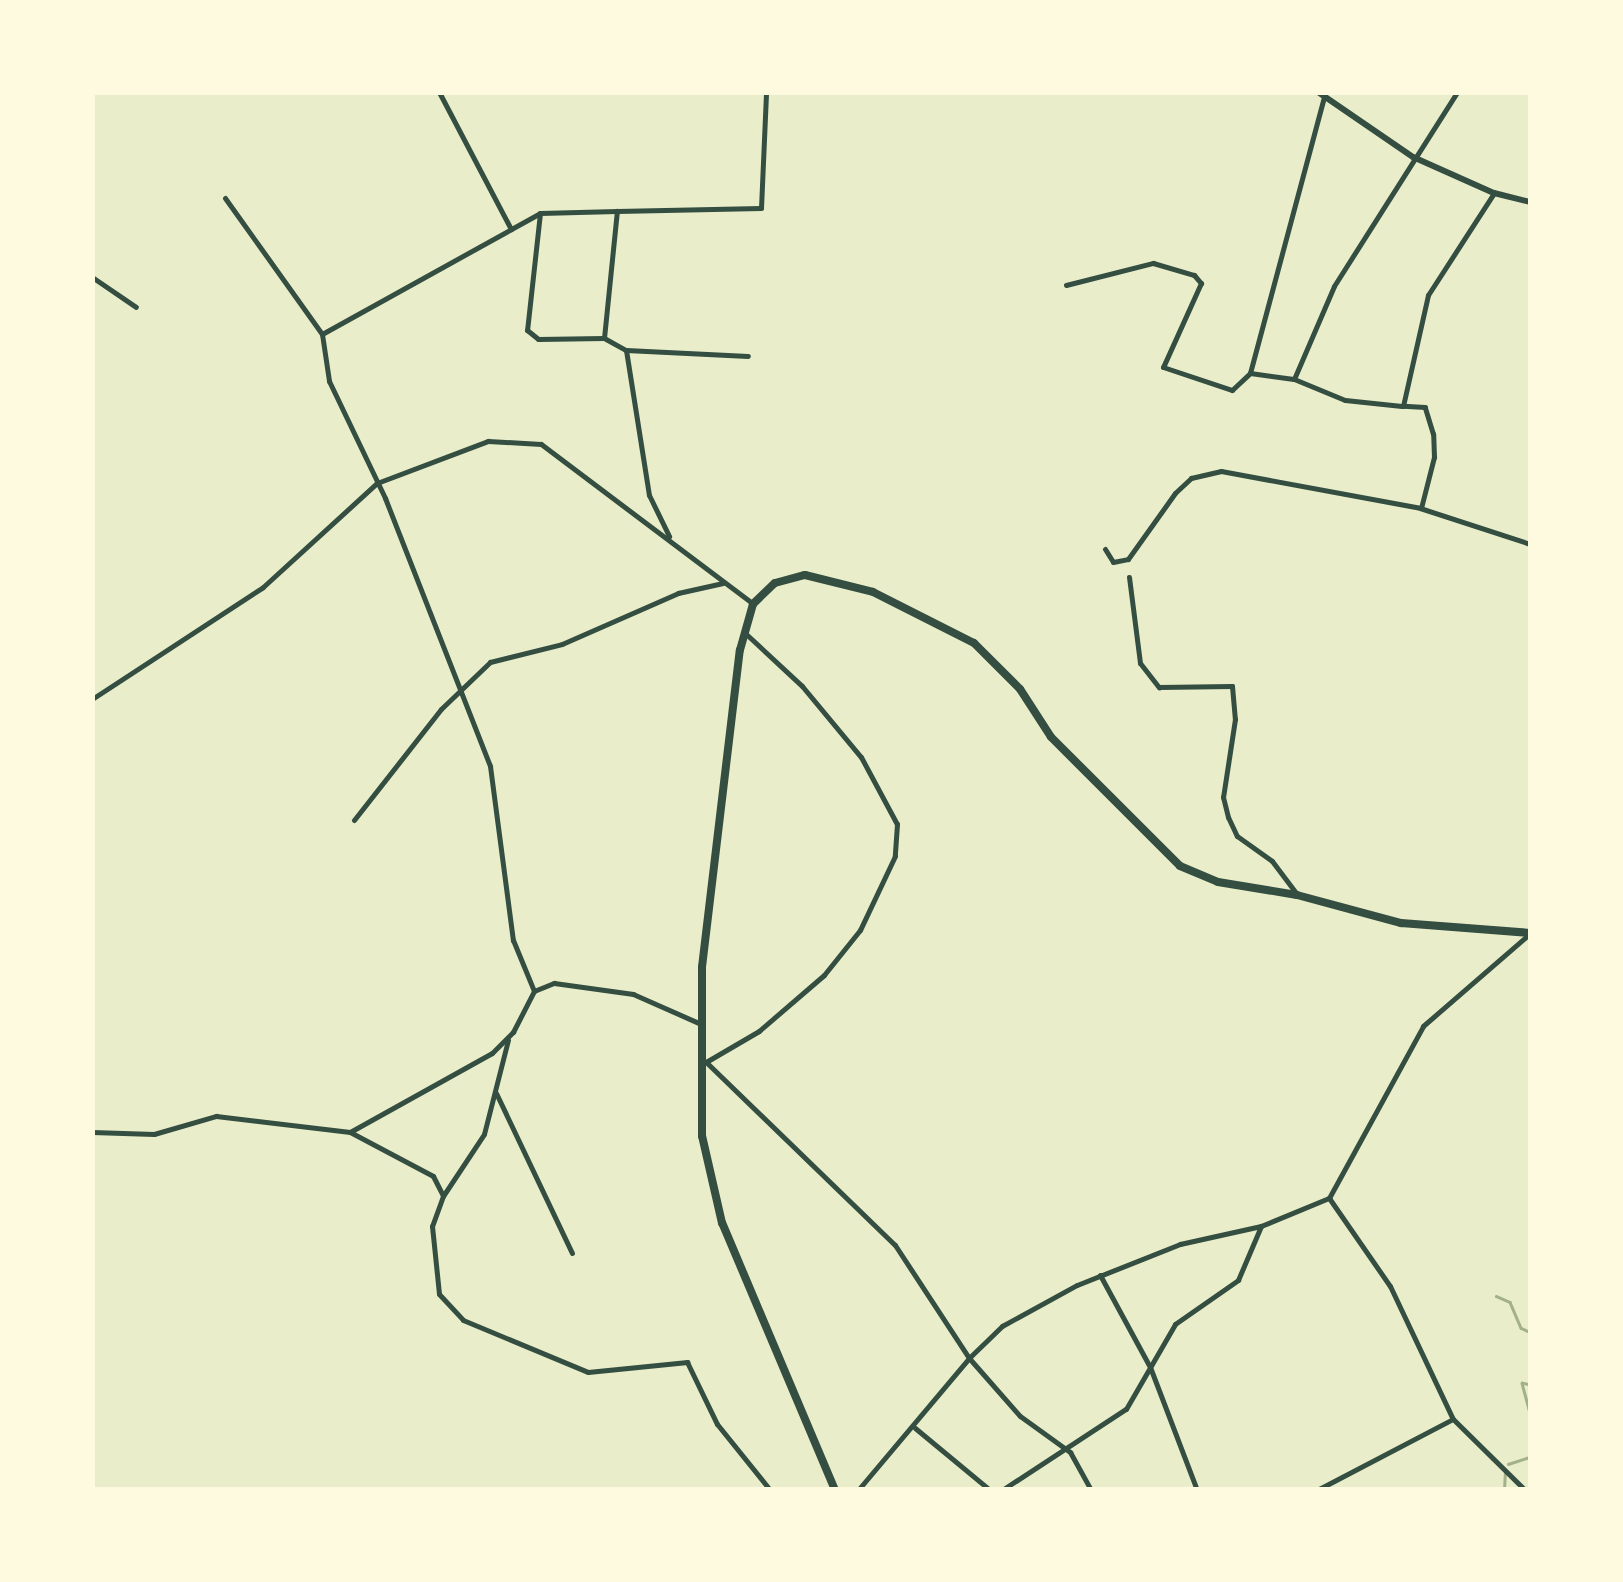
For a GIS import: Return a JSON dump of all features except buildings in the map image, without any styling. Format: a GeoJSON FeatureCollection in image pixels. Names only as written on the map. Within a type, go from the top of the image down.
{"type":"FeatureCollection","features":[{"type":"Feature","properties":{"kind":"main road"},"geometry":{"type":"LineString","coordinates":[[1321,95],[1413,156],[1494,193],[1530,202]]}},
{"type":"Feature","properties":{"kind":"main road"},"geometry":{"type":"LineString","coordinates":[[835,1490],[722,1224],[704,1150],[706,1062],[701,1024],[742,630],[753,604],[775,583],[805,576],[873,592],[974,643],[1020,689],[1051,737],[1180,866],[1218,882],[1297,895],[1401,924],[1530,933]]}},
{"type":"Feature","properties":{"kind":"street"},"geometry":{"type":"LineString","coordinates":[[440,92],[511,229]]}},
{"type":"Feature","properties":{"kind":"street"},"geometry":{"type":"LineString","coordinates":[[322,334],[540,213],[761,208],[766,92]]}},
{"type":"Feature","properties":{"kind":"street"},"geometry":{"type":"LineString","coordinates":[[1294,379],[1334,286],[1457,92]]}},
{"type":"Feature","properties":{"kind":"street"},"geometry":{"type":"LineString","coordinates":[[1066,286],[1153,263],[1194,274],[1201,283],[1163,367],[1232,390],[1250,372],[1321,95]]}},
{"type":"Feature","properties":{"kind":"street"},"geometry":{"type":"LineString","coordinates":[[1403,406],[1428,295],[1494,193]]}},
{"type":"Feature","properties":{"kind":"street"},"geometry":{"type":"LineString","coordinates":[[224,198],[322,334],[329,381],[376,483],[490,766],[513,940],[534,991]]}},
{"type":"Feature","properties":{"kind":"street"},"geometry":{"type":"LineString","coordinates":[[604,338],[618,211]]}},
{"type":"Feature","properties":{"kind":"street"},"geometry":{"type":"LineString","coordinates":[[540,213],[526,330],[558,342],[604,338],[626,350],[748,356]]}},
{"type":"Feature","properties":{"kind":"street"},"geometry":{"type":"LineString","coordinates":[[92,277],[136,307]]}},
{"type":"Feature","properties":{"kind":"street"},"geometry":{"type":"LineString","coordinates":[[626,350],[649,495],[674,542]]}},
{"type":"Feature","properties":{"kind":"street"},"geometry":{"type":"LineString","coordinates":[[1250,372],[1294,379],[1345,400],[1425,407],[1434,456],[1420,508]]}},
{"type":"Feature","properties":{"kind":"street"},"geometry":{"type":"LineString","coordinates":[[92,699],[263,588],[376,483],[488,442],[541,444],[753,604]]}},
{"type":"Feature","properties":{"kind":"street"},"geometry":{"type":"LineString","coordinates":[[1105,549],[1113,562],[1128,559],[1175,493],[1210,472],[1420,508],[1530,544]]}},
{"type":"Feature","properties":{"kind":"street"},"geometry":{"type":"LineString","coordinates":[[1129,577],[1140,663],[1159,687],[1232,686],[1235,720],[1223,796],[1228,817],[1237,836],[1272,861],[1297,895]]}},
{"type":"Feature","properties":{"kind":"street"},"geometry":{"type":"LineString","coordinates":[[354,820],[460,689],[490,662],[562,644],[678,593],[724,583]]}},
{"type":"Feature","properties":{"kind":"street"},"geometry":{"type":"LineString","coordinates":[[742,630],[802,686],[861,757],[897,824],[895,856],[860,930],[824,975],[759,1031],[706,1062],[895,1245],[970,1358],[1020,1416],[1070,1452],[1091,1490]]}},
{"type":"Feature","properties":{"kind":"street"},"geometry":{"type":"LineString","coordinates":[[858,1490],[1002,1326],[1100,1275],[1180,1244],[1260,1226],[1329,1198],[1384,1092],[1392,1086],[1442,1003],[1530,933]]}},
{"type":"Feature","properties":{"kind":"street"},"geometry":{"type":"LineString","coordinates":[[701,1024],[634,994],[592,985],[554,983],[534,991],[508,1037],[484,1134],[443,1196],[432,1226],[438,1294],[463,1320],[588,1372],[687,1362],[716,1424],[770,1490]]}},
{"type":"Feature","properties":{"kind":"street"},"geometry":{"type":"LineString","coordinates":[[350,1132],[454,1077],[508,1037]]}},
{"type":"Feature","properties":{"kind":"street"},"geometry":{"type":"LineString","coordinates":[[496,1094],[572,1253]]}},
{"type":"Feature","properties":{"kind":"street"},"geometry":{"type":"LineString","coordinates":[[92,1132],[154,1134],[216,1116],[350,1132],[434,1176],[443,1196]]}},
{"type":"Feature","properties":{"kind":"street"},"geometry":{"type":"LineString","coordinates":[[1329,1198],[1390,1286],[1453,1418],[1525,1490]]}},
{"type":"Feature","properties":{"kind":"street"},"geometry":{"type":"LineString","coordinates":[[1002,1490],[1070,1452],[1126,1410],[1175,1324],[1238,1280],[1260,1226]]}},
{"type":"Feature","properties":{"kind":"street"},"geometry":{"type":"LineString","coordinates":[[1100,1275],[1150,1367],[1197,1490]]}},
{"type":"Feature","properties":{"kind":"street"},"geometry":{"type":"LineString","coordinates":[[1317,1490],[1453,1418]]}},
{"type":"Feature","properties":{"kind":"street"},"geometry":{"type":"LineString","coordinates":[[915,1428],[990,1490]]}},
{"type":"Feature","properties":{"kind":"waterway"},"geometry":{"type":"LineString","coordinates":[[1496,1296],[1510,1302],[1521,1328],[1530,1332]]}},
{"type":"Feature","properties":{"kind":"waterway"},"geometry":{"type":"LineString","coordinates":[[1530,1385],[1522,1383],[1530,1413]]}},
{"type":"Feature","properties":{"kind":"waterway"},"geometry":{"type":"LineString","coordinates":[[1508,1464],[1530,1457]]}},
{"type":"Feature","properties":{"kind":"waterway"},"geometry":{"type":"LineString","coordinates":[[1504,1490],[1505,1473]]}}]}
